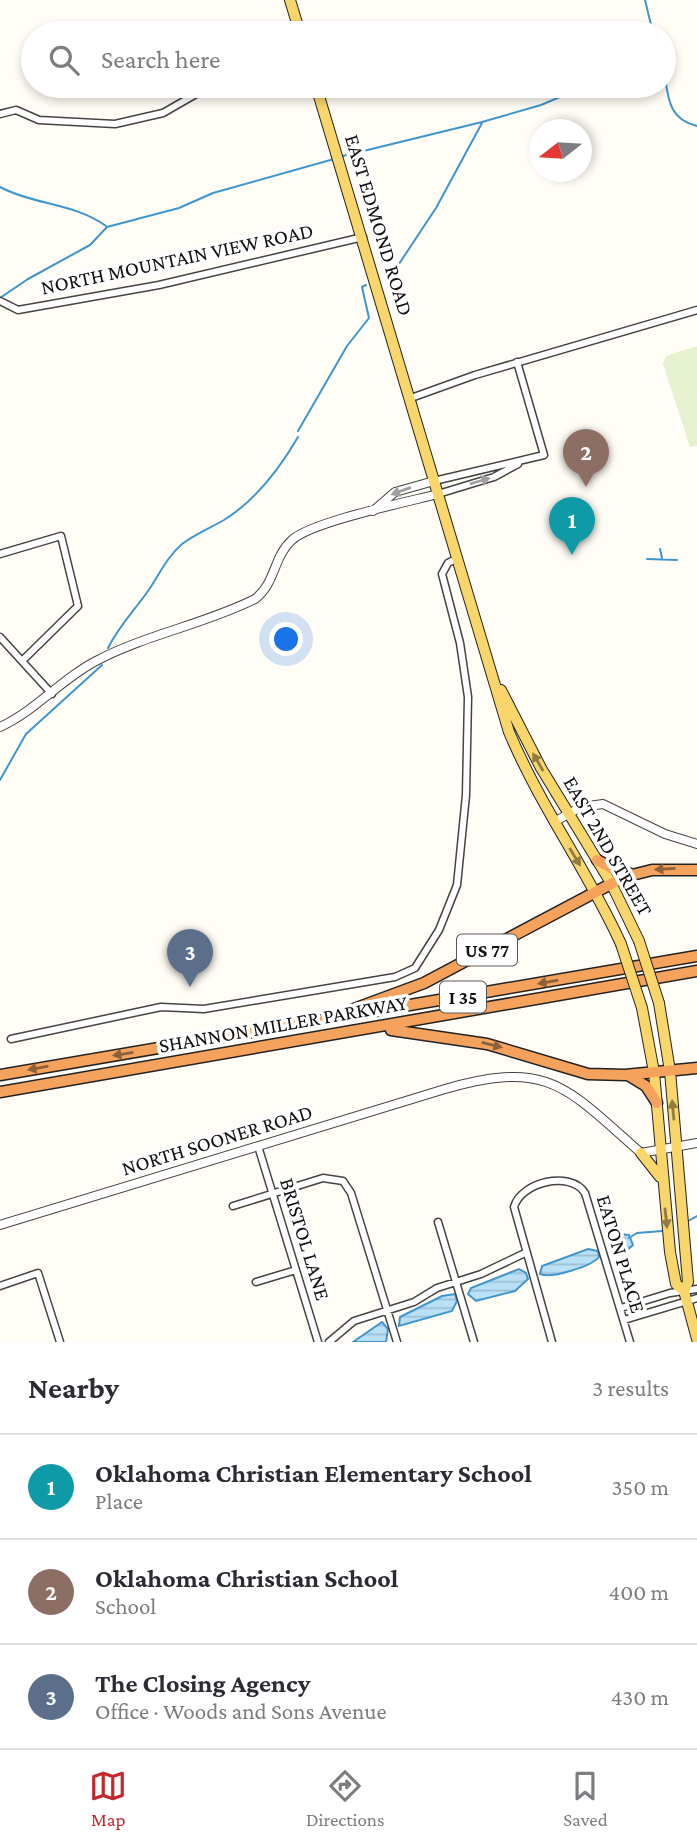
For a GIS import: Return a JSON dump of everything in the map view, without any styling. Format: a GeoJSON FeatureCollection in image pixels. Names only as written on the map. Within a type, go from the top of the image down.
{"type":"FeatureCollection","features":[{"type":"Feature","properties":{"kind":"highway"},"geometry":{"type":"LineString","coordinates":[[597,860],[617,871],[634,874]]}},
{"type":"Feature","properties":{"kind":"highway"},"geometry":{"type":"LineString","coordinates":[[611,883],[634,874],[666,868],[697,870]]}},
{"type":"Feature","properties":{"kind":"highway","name":"US 77"},"geometry":{"type":"LineString","coordinates":[[311,1023],[424,983],[611,883]]}},
{"type":"Feature","properties":{"kind":"highway","name":"SHANNON MILLER PARKWAY"},"geometry":{"type":"LineString","coordinates":[[0,1075],[697,956]]}},
{"type":"Feature","properties":{"kind":"highway","name":"SHANNON MILLER PARKWAY"},"geometry":{"type":"LineString","coordinates":[[0,1092],[697,971]]}},
{"type":"Feature","properties":{"kind":"highway"},"geometry":{"type":"LineString","coordinates":[[374,1029],[467,1040],[588,1074],[625,1075],[697,1068]]}},
{"type":"Feature","properties":{"kind":"highway"},"geometry":{"type":"LineString","coordinates":[[625,1075],[646,1086],[656,1103]]}},
{"type":"Feature","properties":{"kind":"highway"},"geometry":{"type":"LineString","coordinates":[[0,1099],[78,1078]]}},
{"type":"Feature","properties":{"kind":"main road"},"geometry":{"type":"LineString","coordinates":[[290,0],[296,21]]}},
{"type":"Feature","properties":{"kind":"main road","name":"EAST EDMOND ROAD"},"geometry":{"type":"LineString","coordinates":[[320,98],[405,375]]}},
{"type":"Feature","properties":{"kind":"main road","name":"EAST 2ND STREET"},"geometry":{"type":"LineString","coordinates":[[405,375],[509,732],[554,822]]}},
{"type":"Feature","properties":{"kind":"main road","name":"EAST 2ND STREET"},"geometry":{"type":"LineString","coordinates":[[494,679],[525,740],[611,883],[639,941],[659,1003],[670,1071],[689,1297],[697,1339]]}},
{"type":"Feature","properties":{"kind":"main road"},"geometry":{"type":"LineString","coordinates":[[554,822],[596,891]]}},
{"type":"Feature","properties":{"kind":"main road","name":"EAST 2ND STREET"},"geometry":{"type":"LineString","coordinates":[[596,891],[621,944],[642,1008],[654,1072],[663,1182],[676,1284],[689,1297]]}},
{"type":"Feature","properties":{"kind":"main road"},"geometry":{"type":"LineString","coordinates":[[641,1153],[663,1182]]}},
{"type":"Feature","properties":{"kind":"street"},"geometry":{"type":"LineString","coordinates":[[0,114],[16,110],[39,120],[115,124],[163,113],[189,98]]}},
{"type":"Feature","properties":{"kind":"street","name":"NORTH MOUNTAIN VIEW ROAD"},"geometry":{"type":"LineString","coordinates":[[0,301],[18,310],[122,292],[363,237]]}},
{"type":"Feature","properties":{"kind":"street"},"geometry":{"type":"LineString","coordinates":[[411,398],[517,362],[697,310]]}},
{"type":"Feature","properties":{"kind":"street"},"geometry":{"type":"LineString","coordinates":[[0,727],[26,713],[84,667],[109,654],[255,599],[271,582],[279,556],[296,536],[494,477],[520,463],[544,455],[517,362]]}},
{"type":"Feature","properties":{"kind":"street"},"geometry":{"type":"LineString","coordinates":[[373,511],[395,492],[489,466],[520,463]]}},
{"type":"Feature","properties":{"kind":"street"},"geometry":{"type":"LineString","coordinates":[[0,554],[61,536],[78,606],[22,660]]}},
{"type":"Feature","properties":{"kind":"street"},"geometry":{"type":"LineString","coordinates":[[11,1039],[161,1007],[204,1009],[380,980],[415,968],[439,930],[451,904],[460,863],[466,795],[468,697],[462,654],[442,574],[448,563],[458,558]]}},
{"type":"Feature","properties":{"kind":"street"},"geometry":{"type":"LineString","coordinates":[[0,638],[52,694]]}},
{"type":"Feature","properties":{"kind":"street"},"geometry":{"type":"LineString","coordinates":[[554,822],[569,813],[597,803],[609,805],[665,834],[697,844]]}},
{"type":"Feature","properties":{"kind":"street","name":"NORTH SOONER ROAD"},"geometry":{"type":"LineString","coordinates":[[0,1225],[445,1089],[502,1075],[545,1081],[580,1100],[641,1153]]}},
{"type":"Feature","properties":{"kind":"street"},"geometry":{"type":"LineString","coordinates":[[641,1153],[677,1149],[697,1143]]}},
{"type":"Feature","properties":{"kind":"street","name":"BRISTOL LANE"},"geometry":{"type":"LineString","coordinates":[[258,1146],[318,1342]]}},
{"type":"Feature","properties":{"kind":"street"},"geometry":{"type":"LineString","coordinates":[[233,1206],[327,1177],[346,1184],[397,1342]]}},
{"type":"Feature","properties":{"kind":"street","name":"EATON PLACE"},"geometry":{"type":"LineString","coordinates":[[525,1253],[514,1207],[519,1197],[532,1189],[563,1180],[582,1188],[630,1342]]}},
{"type":"Feature","properties":{"kind":"street"},"geometry":{"type":"LineString","coordinates":[[438,1222],[474,1342]]}},
{"type":"Feature","properties":{"kind":"street"},"geometry":{"type":"LineString","coordinates":[[329,1342],[351,1323],[481,1274],[525,1253],[552,1342]]}},
{"type":"Feature","properties":{"kind":"street"},"geometry":{"type":"LineString","coordinates":[[256,1282],[296,1270]]}},
{"type":"Feature","properties":{"kind":"street"},"geometry":{"type":"LineString","coordinates":[[0,1285],[38,1273],[60,1342]]}},
{"type":"Feature","properties":{"kind":"street"},"geometry":{"type":"LineString","coordinates":[[624,1320],[689,1297],[697,1289]]}},
{"type":"Feature","properties":{"kind":"street"},"geometry":{"type":"LineString","coordinates":[[621,1308],[689,1297]]}},
{"type":"Feature","properties":{"kind":"green space"},"geometry":{"type":"Polygon","coordinates":[[[697,346],[697,446],[690,447],[663,364],[666,356],[697,346]]]}},
{"type":"Feature","properties":{"kind":"water"},"geometry":{"type":"Polygon","coordinates":[[[619,1234],[629,1235],[633,1245],[625,1252],[612,1253],[610,1247],[619,1234]]]}},
{"type":"Feature","properties":{"kind":"water"},"geometry":{"type":"Polygon","coordinates":[[[588,1249],[598,1251],[599,1257],[595,1261],[571,1271],[540,1274],[542,1266],[588,1249]]]}},
{"type":"Feature","properties":{"kind":"water"},"geometry":{"type":"Polygon","coordinates":[[[519,1269],[526,1273],[528,1279],[515,1291],[476,1301],[468,1294],[471,1288],[519,1269]]]}},
{"type":"Feature","properties":{"kind":"water"},"geometry":{"type":"Polygon","coordinates":[[[455,1294],[457,1301],[452,1311],[399,1326],[400,1317],[442,1296],[455,1294]]]}},
{"type":"Feature","properties":{"kind":"water"},"geometry":{"type":"Polygon","coordinates":[[[382,1322],[388,1329],[386,1342],[353,1342],[382,1322]]]}},
{"type":"Feature","properties":{"kind":"waterway"},"geometry":{"type":"LineString","coordinates":[[645,0],[650,21]]}},
{"type":"Feature","properties":{"kind":"waterway"},"geometry":{"type":"LineString","coordinates":[[343,156],[482,122],[558,98]]}},
{"type":"Feature","properties":{"kind":"waterway"},"geometry":{"type":"LineString","coordinates":[[668,98],[674,112],[680,118],[697,126]]}},
{"type":"Feature","properties":{"kind":"waterway"},"geometry":{"type":"LineString","coordinates":[[391,276],[436,208],[482,123]]}},
{"type":"Feature","properties":{"kind":"waterway"},"geometry":{"type":"LineString","coordinates":[[0,298],[28,279],[90,245],[107,227],[179,208],[213,193],[334,159]]}},
{"type":"Feature","properties":{"kind":"waterway"},"geometry":{"type":"LineString","coordinates":[[0,187],[81,213],[106,226]]}},
{"type":"Feature","properties":{"kind":"waterway"},"geometry":{"type":"LineString","coordinates":[[298,431],[347,346],[369,318],[362,287],[366,285]]}},
{"type":"Feature","properties":{"kind":"waterway"},"geometry":{"type":"LineString","coordinates":[[108,648],[177,549],[247,503],[275,472],[298,437]]}},
{"type":"Feature","properties":{"kind":"waterway"},"geometry":{"type":"LineString","coordinates":[[660,549],[662,558]]}},
{"type":"Feature","properties":{"kind":"waterway"},"geometry":{"type":"LineString","coordinates":[[647,559],[677,560]]}},
{"type":"Feature","properties":{"kind":"waterway"},"geometry":{"type":"LineString","coordinates":[[0,780],[26,734],[102,665]]}},
{"type":"Feature","properties":{"kind":"waterway"},"geometry":{"type":"LineString","coordinates":[[688,1221],[697,1216]]}},
{"type":"Feature","properties":{"kind":"waterway"},"geometry":{"type":"LineString","coordinates":[[629,1238],[637,1233],[662,1231]]}},
{"type":"Feature","properties":{"kind":"place","name":"Oklahoma Christian School"},"geometry":{"type":"Point","coordinates":[586,487]}},
{"type":"Feature","properties":{"kind":"place","name":"Oklahoma Christian Elementary School"},"geometry":{"type":"Point","coordinates":[572,555]}},
{"type":"Feature","properties":{"kind":"place","name":"The Closing Agency"},"geometry":{"type":"Point","coordinates":[190,987]}}]}
